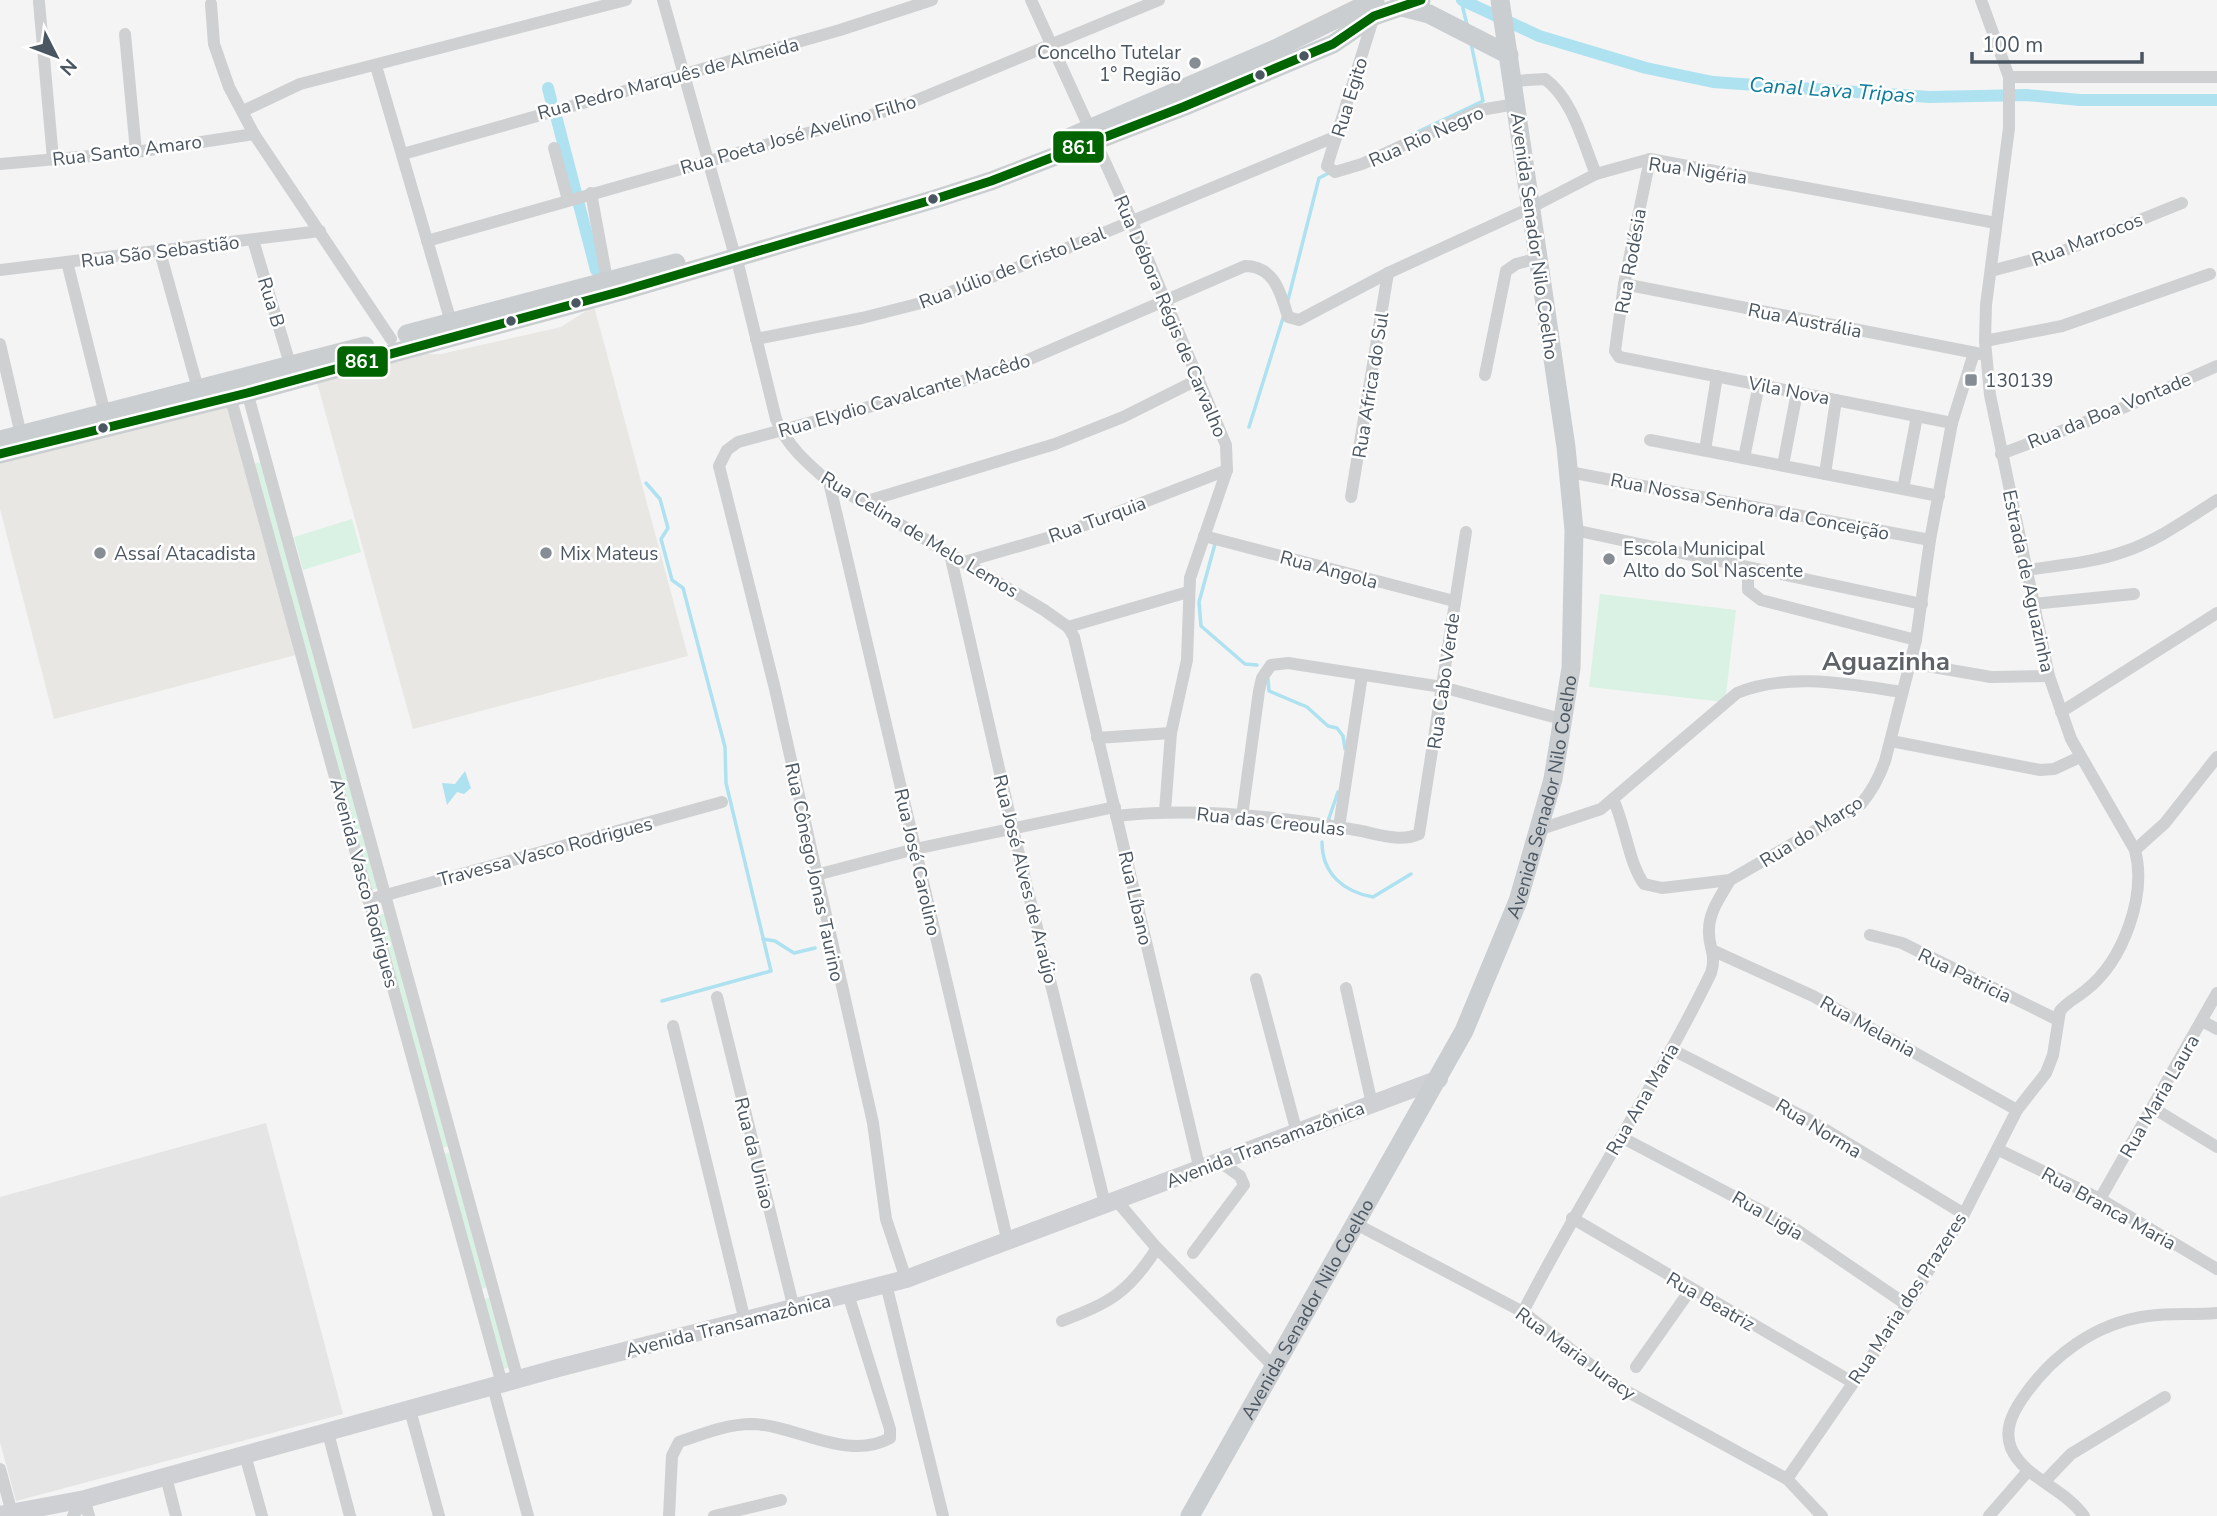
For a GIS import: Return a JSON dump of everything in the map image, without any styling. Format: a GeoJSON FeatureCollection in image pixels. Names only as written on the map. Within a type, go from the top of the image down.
{"type":"FeatureCollection","features":[{"type":"Feature","properties":{"kind":"main road"},"geometry":{"type":"LineString","coordinates":[[1092,136],[1183,107],[1338,27],[1371,7],[1397,6],[1421,0]]}},
{"type":"Feature","properties":{"kind":"main road"},"geometry":{"type":"LineString","coordinates":[[1397,6],[1507,47]]}},
{"type":"Feature","properties":{"kind":"main road","name":"Avenida Senador Nilo Coelho"},"geometry":{"type":"LineString","coordinates":[[1190,1516],[1464,1031],[1508,925],[1541,829],[1564,720],[1571,668],[1574,530],[1569,472],[1507,47],[1507,7]]}},
{"type":"Feature","properties":{"kind":"main road"},"geometry":{"type":"LineString","coordinates":[[0,454],[735,254],[991,181],[1280,56]]}},
{"type":"Feature","properties":{"kind":"main road"},"geometry":{"type":"LineString","coordinates":[[0,440],[198,389],[237,388],[290,364],[607,280],[735,254]]}},
{"type":"Feature","properties":{"kind":"street","name":"Rua Santo Amaro"},"geometry":{"type":"LineString","coordinates":[[0,164],[136,152],[249,122],[300,84],[626,0]]}},
{"type":"Feature","properties":{"kind":"street"},"geometry":{"type":"LineString","coordinates":[[663,0],[735,254],[781,432]]}},
{"type":"Feature","properties":{"kind":"street","name":"Rua Pedro Marquês de Almeida"},"geometry":{"type":"LineString","coordinates":[[403,154],[543,112],[685,75],[932,0]]}},
{"type":"Feature","properties":{"kind":"street","name":"Rua Débora Régis de Carvalho"},"geometry":{"type":"LineString","coordinates":[[1031,0],[1131,219],[1226,445],[1227,470],[1188,592],[1186,660],[1171,733],[1165,811]]}},
{"type":"Feature","properties":{"kind":"street","name":"Rua Poeta José Avelino Filho"},"geometry":{"type":"LineString","coordinates":[[426,241],[900,107],[1159,0]]}},
{"type":"Feature","properties":{"kind":"street","name":"Estrada de Aguazinha"},"geometry":{"type":"LineString","coordinates":[[1981,0],[2009,78],[2010,119],[1996,223],[1985,341],[1980,354],[2049,676],[2080,757],[2135,850],[2138,862],[2133,908],[2115,958],[2087,990],[2066,1003],[2058,1020]]}},
{"type":"Feature","properties":{"kind":"street"},"geometry":{"type":"LineString","coordinates":[[39,2],[53,159]]}},
{"type":"Feature","properties":{"kind":"street"},"geometry":{"type":"LineString","coordinates":[[211,4],[217,58],[249,122],[391,338]]}},
{"type":"Feature","properties":{"kind":"street","name":"Rua Egito"},"geometry":{"type":"LineString","coordinates":[[1332,169],[1337,136],[1371,7]]}},
{"type":"Feature","properties":{"kind":"street"},"geometry":{"type":"LineString","coordinates":[[125,34],[136,152]]}},
{"type":"Feature","properties":{"kind":"street"},"geometry":{"type":"LineString","coordinates":[[376,66],[451,322]]}},
{"type":"Feature","properties":{"kind":"street"},"geometry":{"type":"LineString","coordinates":[[2009,78],[2217,77]]}},
{"type":"Feature","properties":{"kind":"street"},"geometry":{"type":"LineString","coordinates":[[1512,81],[1545,79],[1555,87],[1566,101],[1596,173]]}},
{"type":"Feature","properties":{"kind":"street","name":"Rua Rio Negro"},"geometry":{"type":"LineString","coordinates":[[1332,169],[1480,110],[1516,104]]}},
{"type":"Feature","properties":{"kind":"street","name":"Rua Júlio de Cristo Leal"},"geometry":{"type":"LineString","coordinates":[[756,339],[903,309],[1028,264],[1131,219],[1337,136]]}},
{"type":"Feature","properties":{"kind":"street"},"geometry":{"type":"LineString","coordinates":[[554,148],[579,196],[607,280]]}},
{"type":"Feature","properties":{"kind":"street","name":"Rua Nigéria"},"geometry":{"type":"LineString","coordinates":[[1281,293],[1288,317],[1299,320],[1388,273],[1532,207],[1596,173],[1650,159],[1996,223]]}},
{"type":"Feature","properties":{"kind":"street","name":"Rua Rodésia"},"geometry":{"type":"LineString","coordinates":[[1625,359],[1615,351],[1624,284],[1650,159]]}},
{"type":"Feature","properties":{"kind":"street","name":"Rua Marrocos"},"geometry":{"type":"LineString","coordinates":[[1991,271],[2058,253],[2182,203]]}},
{"type":"Feature","properties":{"kind":"street","name":"Rua São Sebastião"},"geometry":{"type":"LineString","coordinates":[[0,270],[320,231]]}},
{"type":"Feature","properties":{"kind":"street","name":"Rua B"},"geometry":{"type":"LineString","coordinates":[[253,240],[290,364]]}},
{"type":"Feature","properties":{"kind":"street"},"geometry":{"type":"LineString","coordinates":[[160,252],[198,389]]}},
{"type":"Feature","properties":{"kind":"street"},"geometry":{"type":"LineString","coordinates":[[1485,375],[1506,271],[1517,264],[1539,258]]}},
{"type":"Feature","properties":{"kind":"street"},"geometry":{"type":"LineString","coordinates":[[67,262],[106,414]]}},
{"type":"Feature","properties":{"kind":"street","name":"Rua Elydio Cavalcante Macêdo"},"geometry":{"type":"LineString","coordinates":[[719,466],[720,458],[733,445],[1023,362],[1245,266],[1254,266],[1266,273],[1281,293]]}},
{"type":"Feature","properties":{"kind":"street","name":"Rua Africa do Sul"},"geometry":{"type":"LineString","coordinates":[[1351,497],[1388,273]]}},
{"type":"Feature","properties":{"kind":"street"},"geometry":{"type":"LineString","coordinates":[[1985,341],[2062,326],[2210,274]]}},
{"type":"Feature","properties":{"kind":"street","name":"Rua Austrália"},"geometry":{"type":"LineString","coordinates":[[1624,284],[1980,354]]}},
{"type":"Feature","properties":{"kind":"street"},"geometry":{"type":"LineString","coordinates":[[1,349],[21,435]]}},
{"type":"Feature","properties":{"kind":"street","name":"Rua do Março"},"geometry":{"type":"LineString","coordinates":[[1613,799],[1627,833],[1637,873],[1644,884],[1662,888],[1730,880],[1861,803],[1878,781],[1891,741],[1916,640],[1930,540],[1952,423],[1980,354]]}},
{"type":"Feature","properties":{"kind":"street","name":"Vila Nova"},"geometry":{"type":"LineString","coordinates":[[1625,359],[1952,423]]}},
{"type":"Feature","properties":{"kind":"street","name":"Rua da Boa Vontade"},"geometry":{"type":"LineString","coordinates":[[2001,454],[2124,407],[2217,366]]}},
{"type":"Feature","properties":{"kind":"street"},"geometry":{"type":"LineString","coordinates":[[1705,450],[1717,376]]}},
{"type":"Feature","properties":{"kind":"street"},"geometry":{"type":"LineString","coordinates":[[864,502],[1055,444],[1123,417],[1199,379]]}},
{"type":"Feature","properties":{"kind":"street"},"geometry":{"type":"LineString","coordinates":[[1744,458],[1759,384]]}},
{"type":"Feature","properties":{"kind":"street","name":"Avenida Vasco Rodrigues"},"geometry":{"type":"LineString","coordinates":[[237,388],[265,454],[495,1294],[505,1383]]}},
{"type":"Feature","properties":{"kind":"street","name":"Avenida Vasco Rodrigues"},"geometry":{"type":"LineString","coordinates":[[237,388],[247,459],[343,798],[368,900],[479,1298],[505,1383]]}},
{"type":"Feature","properties":{"kind":"street"},"geometry":{"type":"LineString","coordinates":[[1783,465],[1797,392]]}},
{"type":"Feature","properties":{"kind":"street"},"geometry":{"type":"LineString","coordinates":[[1825,474],[1836,400]]}},
{"type":"Feature","properties":{"kind":"street"},"geometry":{"type":"LineString","coordinates":[[1903,489],[1917,416]]}},
{"type":"Feature","properties":{"kind":"street","name":"Rua Celina de Melo Lemos"},"geometry":{"type":"LineString","coordinates":[[781,432],[829,482],[1068,627]]}},
{"type":"Feature","properties":{"kind":"street"},"geometry":{"type":"LineString","coordinates":[[1650,440],[1939,496]]}},
{"type":"Feature","properties":{"kind":"street"},"geometry":{"type":"LineString","coordinates":[[247,459],[265,454]]}},
{"type":"Feature","properties":{"kind":"street","name":"Rua Cônego Jonas Taurino"},"geometry":{"type":"LineString","coordinates":[[719,466],[775,688],[873,1123],[886,1219],[906,1279]]}},
{"type":"Feature","properties":{"kind":"street","name":"Rua Turquia"},"geometry":{"type":"LineString","coordinates":[[964,562],[1064,533],[1227,470]]}},
{"type":"Feature","properties":{"kind":"street","name":"Rua Nossa Senhora da Conceição"},"geometry":{"type":"LineString","coordinates":[[1569,472],[1930,540]]}},
{"type":"Feature","properties":{"kind":"street","name":"Rua José Carolino"},"geometry":{"type":"LineString","coordinates":[[829,482],[1008,1243]]}},
{"type":"Feature","properties":{"kind":"street"},"geometry":{"type":"LineString","coordinates":[[2028,570],[2098,560],[2124,552],[2168,531],[2217,500]]}},
{"type":"Feature","properties":{"kind":"street"},"geometry":{"type":"LineString","coordinates":[[1574,530],[1922,604]]}},
{"type":"Feature","properties":{"kind":"street","name":"Rua Cabo Verde"},"geometry":{"type":"LineString","coordinates":[[1421,830],[1466,532]]}},
{"type":"Feature","properties":{"kind":"street","name":"Rua Angola"},"geometry":{"type":"LineString","coordinates":[[1204,536],[1454,601]]}},
{"type":"Feature","properties":{"kind":"street","name":"Rua José Alves de Araújo"},"geometry":{"type":"LineString","coordinates":[[950,554],[1013,830],[1110,1202],[1275,1368]]}},
{"type":"Feature","properties":{"kind":"street"},"geometry":{"type":"LineString","coordinates":[[1748,568],[1748,590],[1761,600],[1916,640]]}},
{"type":"Feature","properties":{"kind":"street"},"geometry":{"type":"LineString","coordinates":[[1068,627],[1188,592]]}},
{"type":"Feature","properties":{"kind":"street"},"geometry":{"type":"LineString","coordinates":[[2032,604],[2134,594]]}},
{"type":"Feature","properties":{"kind":"street"},"geometry":{"type":"LineString","coordinates":[[2061,712],[2217,613]]}},
{"type":"Feature","properties":{"kind":"street","name":"Rua Líbano"},"geometry":{"type":"LineString","coordinates":[[1068,627],[1078,650],[1200,1170]]}},
{"type":"Feature","properties":{"kind":"street"},"geometry":{"type":"LineString","coordinates":[[1242,816],[1259,691],[1270,665],[1287,663],[1442,687],[1564,720]]}},
{"type":"Feature","properties":{"kind":"street"},"geometry":{"type":"LineString","coordinates":[[1910,663],[1991,677],[2049,676]]}},
{"type":"Feature","properties":{"kind":"street"},"geometry":{"type":"LineString","coordinates":[[1339,827],[1362,675]]}},
{"type":"Feature","properties":{"kind":"street"},"geometry":{"type":"LineString","coordinates":[[1541,829],[1585,817],[1613,799],[1737,693],[1756,685],[1799,680],[1902,691]]}},
{"type":"Feature","properties":{"kind":"street"},"geometry":{"type":"LineString","coordinates":[[1097,738],[1171,733]]}},
{"type":"Feature","properties":{"kind":"street"},"geometry":{"type":"LineString","coordinates":[[1891,741],[2040,770],[2054,769],[2080,757]]}},
{"type":"Feature","properties":{"kind":"street"},"geometry":{"type":"LineString","coordinates":[[2135,850],[2165,823],[2217,757]]}},
{"type":"Feature","properties":{"kind":"street","name":"Travessa Vasco Rodrigues"},"geometry":{"type":"LineString","coordinates":[[368,900],[722,802]]}},
{"type":"Feature","properties":{"kind":"street","name":"Rua das Creoulas"},"geometry":{"type":"LineString","coordinates":[[816,875],[915,849],[1116,812],[1165,811],[1242,816],[1339,827],[1404,838],[1415,836],[1421,830]]}},
{"type":"Feature","properties":{"kind":"street","name":"Rua Ana Maria"},"geometry":{"type":"LineString","coordinates":[[1523,1312],[1572,1218],[1671,1049],[1711,973],[1714,951],[1708,933],[1710,919],[1730,880]]}},
{"type":"Feature","properties":{"kind":"street","name":"Rua Patricia"},"geometry":{"type":"LineString","coordinates":[[1870,935],[1902,943],[2058,1020]]}},
{"type":"Feature","properties":{"kind":"street","name":"Rua Melania"},"geometry":{"type":"LineString","coordinates":[[1714,951],[1813,996],[2017,1110]]}},
{"type":"Feature","properties":{"kind":"street"},"geometry":{"type":"LineString","coordinates":[[1256,979],[1297,1133]]}},
{"type":"Feature","properties":{"kind":"street"},"geometry":{"type":"LineString","coordinates":[[1346,988],[1372,1104]]}},
{"type":"Feature","properties":{"kind":"street","name":"Rua Maria Laura"},"geometry":{"type":"LineString","coordinates":[[2100,1199],[2217,993]]}},
{"type":"Feature","properties":{"kind":"street","name":"Rua da Uniao"},"geometry":{"type":"LineString","coordinates":[[717,996],[793,1309]]}},
{"type":"Feature","properties":{"kind":"street"},"geometry":{"type":"LineString","coordinates":[[2017,1110],[2051,1064],[2058,1020]]}},
{"type":"Feature","properties":{"kind":"street"},"geometry":{"type":"LineString","coordinates":[[2202,1021],[2217,1029]]}},
{"type":"Feature","properties":{"kind":"street"},"geometry":{"type":"LineString","coordinates":[[673,1026],[744,1321]]}},
{"type":"Feature","properties":{"kind":"street","name":"Rua Norma"},"geometry":{"type":"LineString","coordinates":[[1671,1049],[1786,1107],[1964,1214]]}},
{"type":"Feature","properties":{"kind":"street","name":"Avenida Transamazônica"},"geometry":{"type":"LineString","coordinates":[[6,1514],[86,1506],[166,1477],[505,1383],[906,1279],[1008,1243],[1438,1079]]}},
{"type":"Feature","properties":{"kind":"street"},"geometry":{"type":"LineString","coordinates":[[2153,1108],[2217,1147]]}},
{"type":"Feature","properties":{"kind":"street","name":"Rua Maria dos Prazeres"},"geometry":{"type":"LineString","coordinates":[[1787,1479],[1907,1305],[1964,1214],[1999,1150],[2017,1110]]}},
{"type":"Feature","properties":{"kind":"street","name":"Rua Ligia"},"geometry":{"type":"LineString","coordinates":[[1621,1137],[1794,1228],[1907,1305]]}},
{"type":"Feature","properties":{"kind":"street","name":"Rua Branca Maria"},"geometry":{"type":"LineString","coordinates":[[1999,1150],[2100,1199],[2217,1269]]}},
{"type":"Feature","properties":{"kind":"street"},"geometry":{"type":"LineString","coordinates":[[1194,1253],[1244,1185],[1240,1176],[1220,1162]]}},
{"type":"Feature","properties":{"kind":"street","name":"Rua Beatriz"},"geometry":{"type":"LineString","coordinates":[[1572,1218],[1852,1382]]}},
{"type":"Feature","properties":{"kind":"street","name":"Rua Maria Juracy"},"geometry":{"type":"LineString","coordinates":[[1356,1224],[1523,1312],[1619,1387],[1787,1479],[1822,1516]]}},
{"type":"Feature","properties":{"kind":"street"},"geometry":{"type":"LineString","coordinates":[[1062,1321],[1095,1308],[1125,1290],[1139,1276],[1157,1248]]}},
{"type":"Feature","properties":{"kind":"street"},"geometry":{"type":"LineString","coordinates":[[886,1284],[943,1516]]}},
{"type":"Feature","properties":{"kind":"street"},"geometry":{"type":"LineString","coordinates":[[1636,1367],[1691,1289]]}},
{"type":"Feature","properties":{"kind":"street"},"geometry":{"type":"LineString","coordinates":[[479,1298],[495,1294]]}},
{"type":"Feature","properties":{"kind":"street"},"geometry":{"type":"LineString","coordinates":[[670,1516],[672,1456],[679,1442],[747,1424],[786,1430],[834,1445],[890,1438],[890,1429],[848,1294]]}},
{"type":"Feature","properties":{"kind":"street"},"geometry":{"type":"LineString","coordinates":[[2084,1516],[2062,1492],[2028,1471],[2010,1446],[2009,1422],[2033,1382],[2056,1356],[2104,1329],[2140,1317],[2217,1313]]}},
{"type":"Feature","properties":{"kind":"street"},"geometry":{"type":"LineString","coordinates":[[505,1383],[528,1516]]}},
{"type":"Feature","properties":{"kind":"street"},"geometry":{"type":"LineString","coordinates":[[2045,1481],[2071,1454],[2165,1397]]}},
{"type":"Feature","properties":{"kind":"street"},"geometry":{"type":"LineString","coordinates":[[410,1410],[439,1516]]}},
{"type":"Feature","properties":{"kind":"street"},"geometry":{"type":"LineString","coordinates":[[328,1433],[350,1516]]}},
{"type":"Feature","properties":{"kind":"street"},"geometry":{"type":"LineString","coordinates":[[245,1455],[262,1516]]}},
{"type":"Feature","properties":{"kind":"street"},"geometry":{"type":"LineString","coordinates":[[0,1469],[6,1514]]}},
{"type":"Feature","properties":{"kind":"street"},"geometry":{"type":"LineString","coordinates":[[1989,1516],[2028,1471]]}},
{"type":"Feature","properties":{"kind":"street"},"geometry":{"type":"LineString","coordinates":[[166,1477],[176,1516]]}},
{"type":"Feature","properties":{"kind":"street"},"geometry":{"type":"LineString","coordinates":[[715,1516],[780,1500]]}},
{"type":"Feature","properties":{"kind":"street"},"geometry":{"type":"LineString","coordinates":[[74,1516],[86,1506]]}},
{"type":"Feature","properties":{"kind":"shaded area"},"geometry":{"type":"Polygon","coordinates":[[[594,306],[688,656],[413,729],[316,379],[406,354],[441,354],[561,327],[594,306]]]}},
{"type":"Feature","properties":{"kind":"shaded area","name":"Assaí Atacadista"},"geometry":{"type":"Polygon","coordinates":[[[231,402],[296,655],[54,719],[0,509],[0,463],[231,402]]]}},
{"type":"Feature","properties":{"kind":"shaded area"},"geometry":{"type":"Polygon","coordinates":[[[266,1123],[343,1414],[16,1501],[0,1442],[0,1197],[266,1123]]]}},
{"type":"Feature","properties":{"kind":"green space"},"geometry":{"type":"Polygon","coordinates":[[[261,462],[378,888],[370,890],[253,464],[261,462]]]}},
{"type":"Feature","properties":{"kind":"green space"},"geometry":{"type":"Polygon","coordinates":[[[352,519],[361,552],[303,570],[294,537],[352,519]]]}},
{"type":"Feature","properties":{"kind":"green space"},"geometry":{"type":"Polygon","coordinates":[[[1600,594],[1736,610],[1725,702],[1589,687],[1600,594]]]}},
{"type":"Feature","properties":{"kind":"green space"},"geometry":{"type":"Polygon","coordinates":[[[386,913],[450,1146],[442,1148],[378,915],[386,913]]]}},
{"type":"Feature","properties":{"kind":"green space"},"geometry":{"type":"Polygon","coordinates":[[[452,1152],[488,1287],[481,1289],[445,1154],[452,1152]]]}},
{"type":"Feature","properties":{"kind":"green space"},"geometry":{"type":"Polygon","coordinates":[[[492,1297],[510,1367],[503,1369],[484,1299],[492,1297]]]}},
{"type":"Feature","properties":{"kind":"water"},"geometry":{"type":"Polygon","coordinates":[[[465,771],[471,788],[464,794],[457,792],[447,805],[442,783],[455,784],[465,771]]]}},
{"type":"Feature","properties":{"kind":"waterway"},"geometry":{"type":"LineString","coordinates":[[1461,0],[1467,25]]}},
{"type":"Feature","properties":{"kind":"waterway","name":"Canal Lava Tripas"},"geometry":{"type":"LineString","coordinates":[[1462,0],[1539,36],[1646,68],[1713,82],[1929,97],[2026,95],[2080,100],[2217,100]]}},
{"type":"Feature","properties":{"kind":"waterway"},"geometry":{"type":"LineString","coordinates":[[1411,135],[1483,101],[1471,43]]}},
{"type":"Feature","properties":{"kind":"waterway"},"geometry":{"type":"LineString","coordinates":[[548,88],[551,100]]}},
{"type":"Feature","properties":{"kind":"waterway"},"geometry":{"type":"LineString","coordinates":[[555,112],[596,270]]}},
{"type":"Feature","properties":{"kind":"waterway"},"geometry":{"type":"LineString","coordinates":[[1288,300],[1319,178],[1331,172]]}},
{"type":"Feature","properties":{"kind":"waterway"},"geometry":{"type":"LineString","coordinates":[[1249,427],[1283,318]]}},
{"type":"Feature","properties":{"kind":"waterway"},"geometry":{"type":"LineString","coordinates":[[646,483],[660,499],[668,528],[661,539],[672,580],[683,588],[725,747],[726,783],[771,971],[662,1001]]}},
{"type":"Feature","properties":{"kind":"waterway"},"geometry":{"type":"LineString","coordinates":[[1215,544],[1199,602],[1201,626],[1245,664],[1257,665]]}},
{"type":"Feature","properties":{"kind":"waterway"},"geometry":{"type":"LineString","coordinates":[[1268,679],[1269,691],[1307,707],[1328,726],[1337,728],[1343,736],[1345,749]]}},
{"type":"Feature","properties":{"kind":"waterway"},"geometry":{"type":"LineString","coordinates":[[1328,821],[1338,792]]}},
{"type":"Feature","properties":{"kind":"waterway"},"geometry":{"type":"LineString","coordinates":[[1322,842],[1330,872],[1344,886],[1362,895],[1373,897],[1411,874]]}},
{"type":"Feature","properties":{"kind":"waterway"},"geometry":{"type":"LineString","coordinates":[[763,939],[775,941],[794,953],[815,948]]}},
{"type":"Feature","properties":{"kind":"transit line","name":"861"},"geometry":{"type":"LineString","coordinates":[[0,454],[247,393],[622,291],[935,199],[991,181],[1183,107],[1333,44],[1374,16],[1421,0]]}},
{"type":"Feature","properties":{"kind":"place","name":"Concelho Tutelar 1° Região"},"geometry":{"type":"Point","coordinates":[1195,63]}},
{"type":"Feature","properties":{"kind":"place","name":"130139"},"geometry":{"type":"Point","coordinates":[1971,380]}},
{"type":"Feature","properties":{"kind":"place","name":"Assaí Atacadista"},"geometry":{"type":"Point","coordinates":[100,553]}},
{"type":"Feature","properties":{"kind":"place","name":"Mix Mateus"},"geometry":{"type":"Point","coordinates":[546,553]}},
{"type":"Feature","properties":{"kind":"place","name":"Escola Municipal Alto do Sol Nascente"},"geometry":{"type":"Point","coordinates":[1609,559]}},
{"type":"Feature","properties":{"kind":"district","name":"Aguazinha"},"geometry":{"type":"Point","coordinates":[1886,661]}}]}
